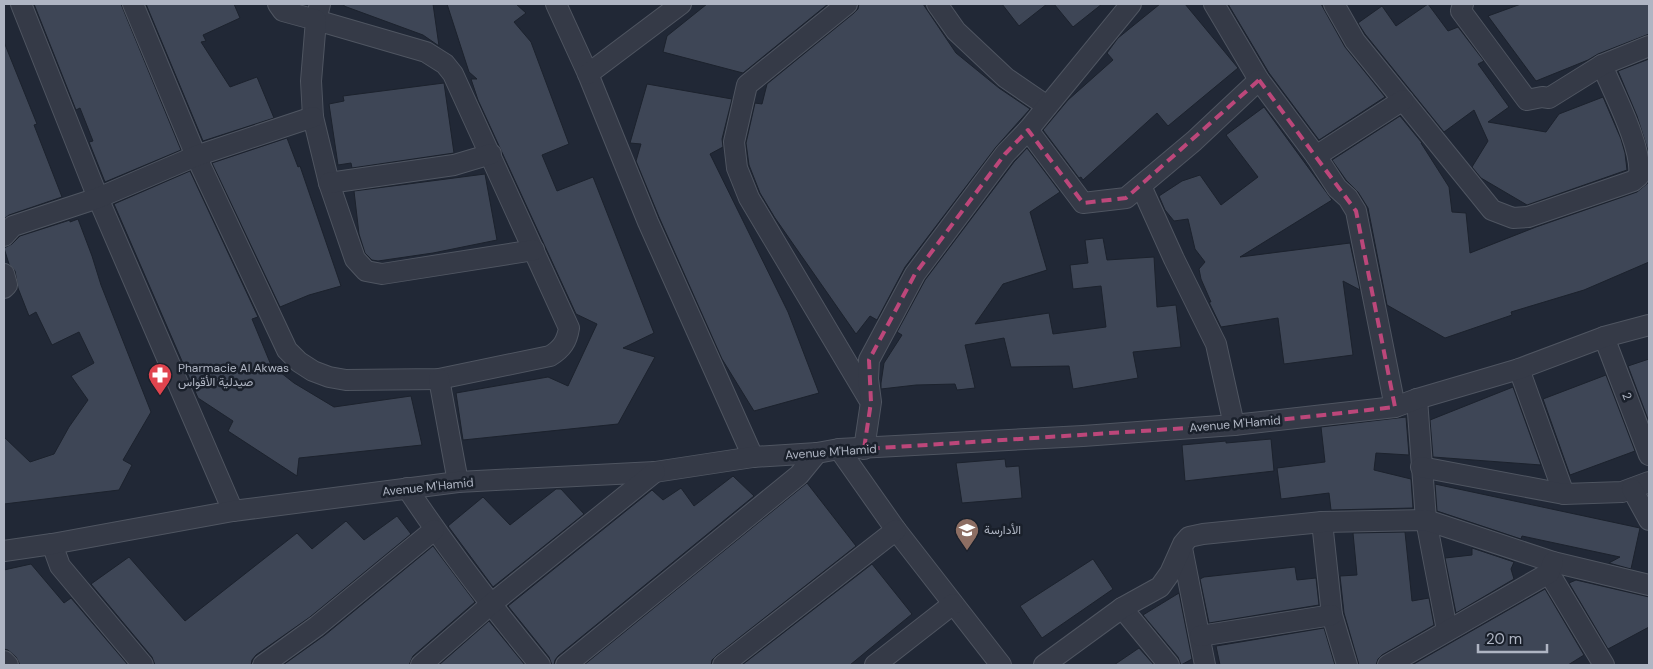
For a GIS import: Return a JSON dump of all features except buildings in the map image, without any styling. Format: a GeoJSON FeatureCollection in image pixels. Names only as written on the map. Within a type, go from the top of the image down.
{"type":"FeatureCollection","features":[{"type":"Feature","properties":{"kind":"street"},"geometry":{"type":"LineString","coordinates":[[21,4],[98,198],[233,511]]}},
{"type":"Feature","properties":{"kind":"street"},"geometry":{"type":"LineString","coordinates":[[133,4],[196,156],[286,350],[299,362],[329,377],[346,380],[440,379],[550,356],[564,346],[569,328],[491,154],[453,74],[445,64],[435,56],[416,48],[318,12],[283,11],[278,4]]}},
{"type":"Feature","properties":{"kind":"street"},"geometry":{"type":"LineString","coordinates":[[556,4],[588,74],[648,222],[753,457]]}},
{"type":"Feature","properties":{"kind":"street"},"geometry":{"type":"LineString","coordinates":[[588,74],[681,4]]}},
{"type":"Feature","properties":{"kind":"street"},"geometry":{"type":"LineString","coordinates":[[847,4],[747,85],[734,142],[737,168],[749,198],[871,402]]}},
{"type":"Feature","properties":{"kind":"street"},"geometry":{"type":"LineString","coordinates":[[937,4],[956,32],[1006,78],[1047,106]]}},
{"type":"Feature","properties":{"kind":"street"},"geometry":{"type":"LineString","coordinates":[[864,449],[871,402],[868,379],[869,360],[915,274],[1004,154],[1028,130],[1131,4]]}},
{"type":"Feature","properties":{"kind":"street"},"geometry":{"type":"LineString","coordinates":[[1214,4],[1259,80],[1316,156],[1337,188],[1348,198],[1356,212],[1395,407]]}},
{"type":"Feature","properties":{"kind":"street"},"geometry":{"type":"LineString","coordinates":[[1334,4],[1355,41],[1492,210],[1513,218],[1528,217],[1633,180],[1639,176],[1640,165],[1636,146],[1602,65]]}},
{"type":"Feature","properties":{"kind":"street"},"geometry":{"type":"LineString","coordinates":[[1480,4],[1462,8],[1526,100],[1549,98],[1602,65],[1649,46]]}},
{"type":"Feature","properties":{"kind":"street"},"geometry":{"type":"LineString","coordinates":[[318,12],[311,81],[313,117],[329,183],[355,259],[366,271],[382,274],[534,250]]}},
{"type":"Feature","properties":{"kind":"street"},"geometry":{"type":"LineString","coordinates":[[1028,130],[1083,203],[1126,198],[1194,142],[1259,80]]}},
{"type":"Feature","properties":{"kind":"street"},"geometry":{"type":"LineString","coordinates":[[1316,156],[1402,100]]}},
{"type":"Feature","properties":{"kind":"street"},"geometry":{"type":"LineString","coordinates":[[4,236],[13,226],[98,198],[196,156],[313,117]]}},
{"type":"Feature","properties":{"kind":"street"},"geometry":{"type":"LineString","coordinates":[[329,183],[454,165],[491,154]]}},
{"type":"Feature","properties":{"kind":"street"},"geometry":{"type":"LineString","coordinates":[[1141,186],[1216,344],[1234,425]]}},
{"type":"Feature","properties":{"kind":"street"},"geometry":{"type":"LineString","coordinates":[[4,274],[7,285],[4,288]]}},
{"type":"Feature","properties":{"kind":"street","name":"Avenue M'Hamid"},"geometry":{"type":"LineString","coordinates":[[4,551],[233,511],[458,482],[656,472],[753,457],[817,453],[838,449],[1083,436],[1234,425],[1395,407],[1519,369],[1604,337],[1649,325]]}},
{"type":"Feature","properties":{"kind":"street","name":"2"},"geometry":{"type":"LineString","coordinates":[[1604,337],[1649,455]]}},
{"type":"Feature","properties":{"kind":"street"},"geometry":{"type":"LineString","coordinates":[[1519,369],[1564,494]]}},
{"type":"Feature","properties":{"kind":"street"},"geometry":{"type":"LineString","coordinates":[[440,379],[458,482]]}},
{"type":"Feature","properties":{"kind":"street"},"geometry":{"type":"LineString","coordinates":[[1417,399],[1426,520],[1447,630]]}},
{"type":"Feature","properties":{"kind":"street"},"geometry":{"type":"LineString","coordinates":[[838,449],[896,530],[1001,665]]}},
{"type":"Feature","properties":{"kind":"street"},"geometry":{"type":"LineString","coordinates":[[566,665],[799,476],[817,453]]}},
{"type":"Feature","properties":{"kind":"street"},"geometry":{"type":"LineString","coordinates":[[1421,467],[1564,494],[1622,492],[1640,486],[1649,520]]}},
{"type":"Feature","properties":{"kind":"street"},"geometry":{"type":"LineString","coordinates":[[421,665],[490,605],[656,472]]}},
{"type":"Feature","properties":{"kind":"street"},"geometry":{"type":"LineString","coordinates":[[408,488],[434,530],[490,605],[540,665]]}},
{"type":"Feature","properties":{"kind":"street"},"geometry":{"type":"LineString","coordinates":[[1044,665],[1122,608],[1160,587],[1170,573],[1189,537],[1203,534],[1322,522],[1426,520],[1551,568],[1649,585]]}},
{"type":"Feature","properties":{"kind":"street"},"geometry":{"type":"LineString","coordinates":[[1322,522],[1332,615],[1347,665]]}},
{"type":"Feature","properties":{"kind":"street"},"geometry":{"type":"LineString","coordinates":[[263,665],[317,626],[434,530]]}},
{"type":"Feature","properties":{"kind":"street"},"geometry":{"type":"LineString","coordinates":[[723,665],[896,530]]}},
{"type":"Feature","properties":{"kind":"street"},"geometry":{"type":"LineString","coordinates":[[52,544],[60,566],[143,665]]}},
{"type":"Feature","properties":{"kind":"street"},"geometry":{"type":"LineString","coordinates":[[1182,548],[1205,665]]}},
{"type":"Feature","properties":{"kind":"street"},"geometry":{"type":"LineString","coordinates":[[1388,665],[1551,568]]}},
{"type":"Feature","properties":{"kind":"street"},"geometry":{"type":"LineString","coordinates":[[1551,568],[1604,665]]}},
{"type":"Feature","properties":{"kind":"street"},"geometry":{"type":"LineString","coordinates":[[875,665],[953,604]]}},
{"type":"Feature","properties":{"kind":"street"},"geometry":{"type":"LineString","coordinates":[[1122,608],[1169,665]]}},
{"type":"Feature","properties":{"kind":"street"},"geometry":{"type":"LineString","coordinates":[[1200,636],[1332,615]]}},
{"type":"Feature","properties":{"kind":"street"},"geometry":{"type":"LineString","coordinates":[[4,661],[8,665]]}},
{"type":"Feature","properties":{"kind":"highlighted area"},"geometry":{"type":"Polygon","coordinates":[[[1259,80],[1356,211],[1395,407],[1234,425],[864,449],[871,402],[869,360],[915,274],[1005,154],[1028,130],[1083,203],[1126,198],[1259,80]]]}},
{"type":"Feature","properties":{"kind":"place","name":"Pharmacie Al Akwas صيدلية الأقواس"},"geometry":{"type":"Point","coordinates":[160,396]}},
{"type":"Feature","properties":{"kind":"place","name":"الأدارسة"},"geometry":{"type":"Point","coordinates":[967,551]}}]}
